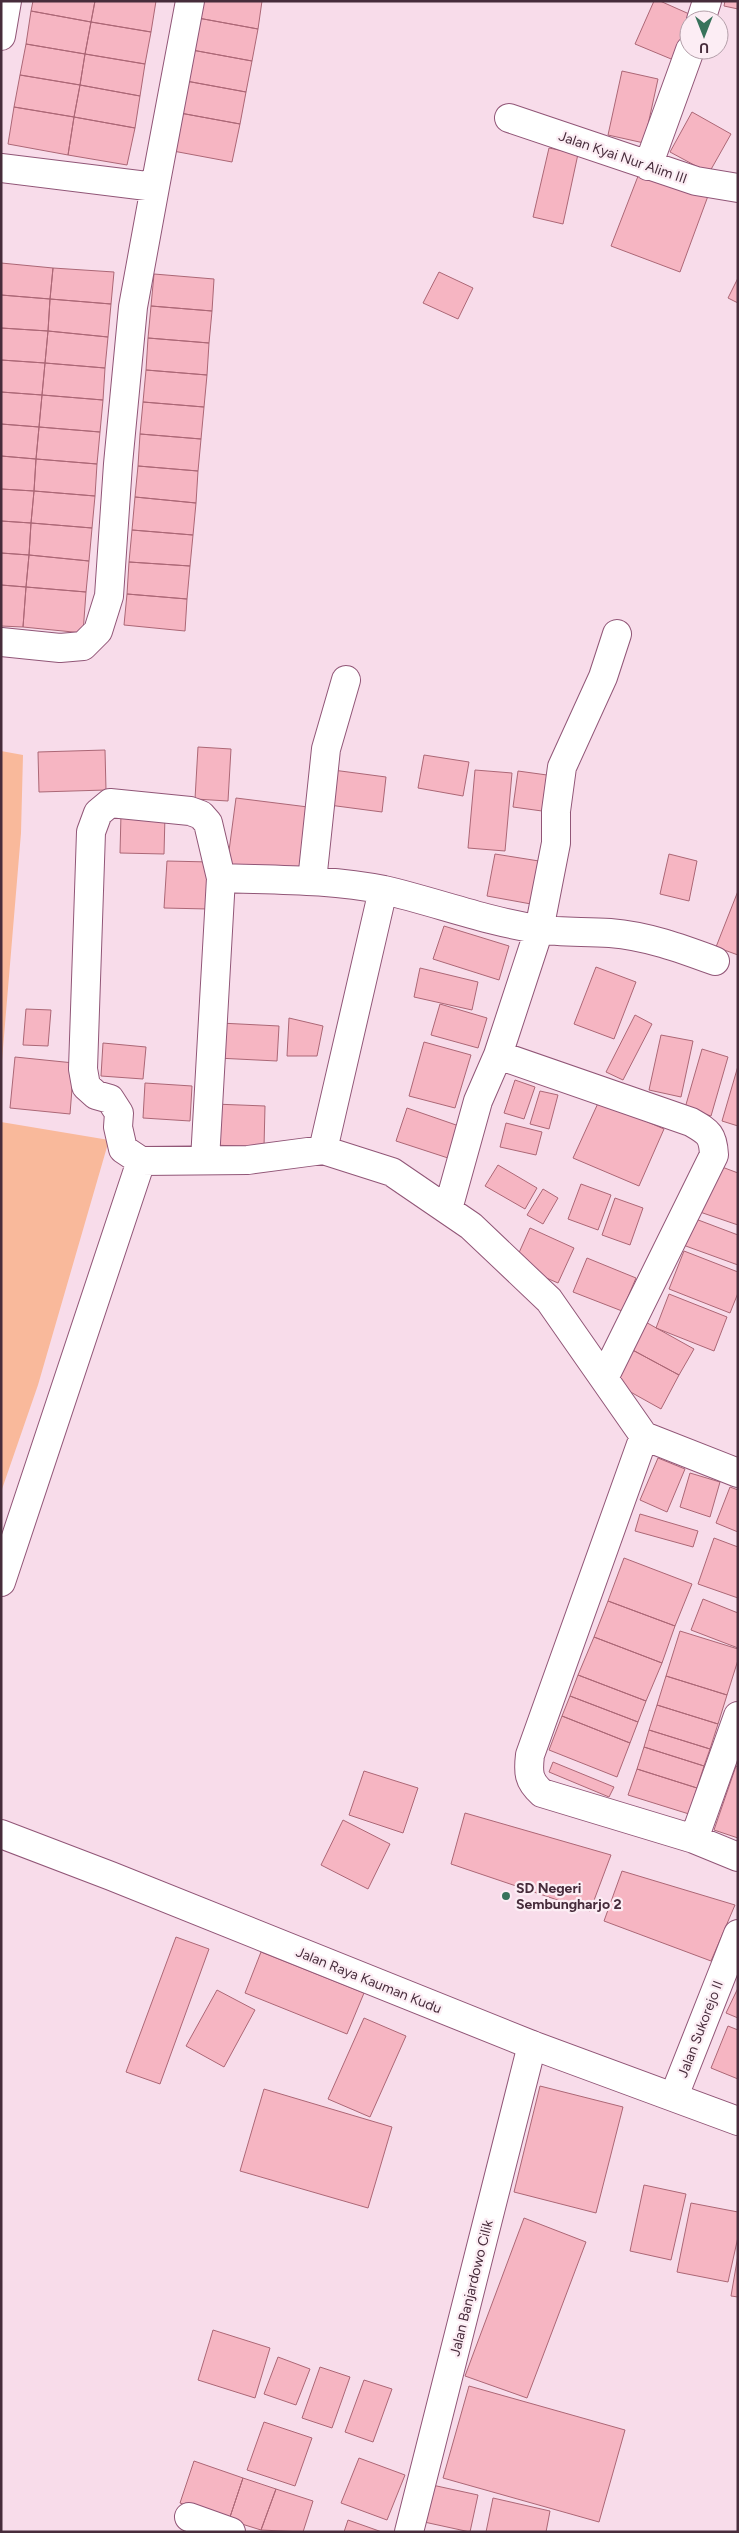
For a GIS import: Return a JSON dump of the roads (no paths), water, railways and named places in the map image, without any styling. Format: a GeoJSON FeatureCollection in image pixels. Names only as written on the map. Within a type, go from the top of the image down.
{"type":"FeatureCollection","features":[{"type":"Feature","properties":{"kind":"street"},"geometry":{"type":"LineString","coordinates":[[1,36],[7,1]]}},
{"type":"Feature","properties":{"kind":"street"},"geometry":{"type":"LineString","coordinates":[[1,642],[60,648],[83,646],[98,631],[109,596],[118,464],[133,307],[190,1]]}},
{"type":"Feature","properties":{"kind":"street"},"geometry":{"type":"LineString","coordinates":[[648,166],[686,60]]}},
{"type":"Feature","properties":{"kind":"street","name":"Jalan Kyai Nur Alim III"},"geometry":{"type":"LineString","coordinates":[[509,118],[696,181],[738,188]]}},
{"type":"Feature","properties":{"kind":"street"},"geometry":{"type":"LineString","coordinates":[[1,168],[155,187]]}},
{"type":"Feature","properties":{"kind":"street"},"geometry":{"type":"LineString","coordinates":[[448,1209],[478,1101],[498,1055],[539,930],[556,843],[556,811],[562,766],[603,677],[616,634]]}},
{"type":"Feature","properties":{"kind":"street"},"geometry":{"type":"LineString","coordinates":[[312,882],[326,749],[346,680]]}},
{"type":"Feature","properties":{"kind":"street"},"geometry":{"type":"LineString","coordinates":[[205,1160],[221,878],[208,823],[201,815],[190,811],[110,804],[98,813],[91,832],[83,1069],[86,1086],[96,1095],[110,1100],[119,1112],[118,1127],[123,1149],[141,1161],[248,1160],[323,1150],[392,1172],[471,1226],[549,1300],[605,1376],[644,1436],[738,1473]]}},
{"type":"Feature","properties":{"kind":"street"},"geometry":{"type":"LineString","coordinates":[[221,878],[312,882],[383,890],[492,920],[539,930],[609,933],[645,938],[715,961]]}},
{"type":"Feature","properties":{"kind":"street"},"geometry":{"type":"LineString","coordinates":[[323,1150],[383,890]]}},
{"type":"Feature","properties":{"kind":"street"},"geometry":{"type":"LineString","coordinates":[[498,1055],[691,1122],[706,1131],[713,1141],[714,1155],[605,1376]]}},
{"type":"Feature","properties":{"kind":"street"},"geometry":{"type":"LineString","coordinates":[[1,1582],[141,1161]]}},
{"type":"Feature","properties":{"kind":"street"},"geometry":{"type":"LineString","coordinates":[[644,1436],[530,1754],[528,1776],[532,1784],[542,1793],[694,1839],[738,1857]]}},
{"type":"Feature","properties":{"kind":"street"},"geometry":{"type":"LineString","coordinates":[[694,1839],[738,1716]]}},
{"type":"Feature","properties":{"kind":"street","name":"Jalan Raya Kauman Kudu"},"geometry":{"type":"LineString","coordinates":[[1,1834],[111,1876],[532,2045],[738,2121]]}},
{"type":"Feature","properties":{"kind":"street","name":"Jalan Sukorejo II"},"geometry":{"type":"LineString","coordinates":[[674,2096],[738,1934]]}},
{"type":"Feature","properties":{"kind":"street","name":"Jalan Banjardowo Cilik"},"geometry":{"type":"LineString","coordinates":[[409,2532],[532,2045]]}},
{"type":"Feature","properties":{"kind":"street"},"geometry":{"type":"LineString","coordinates":[[189,2517],[231,2532]]}},
{"type":"Feature","properties":{"kind":"place","name":"SD Negeri Sembungharjo 2"},"geometry":{"type":"Point","coordinates":[506,1896]}}]}
